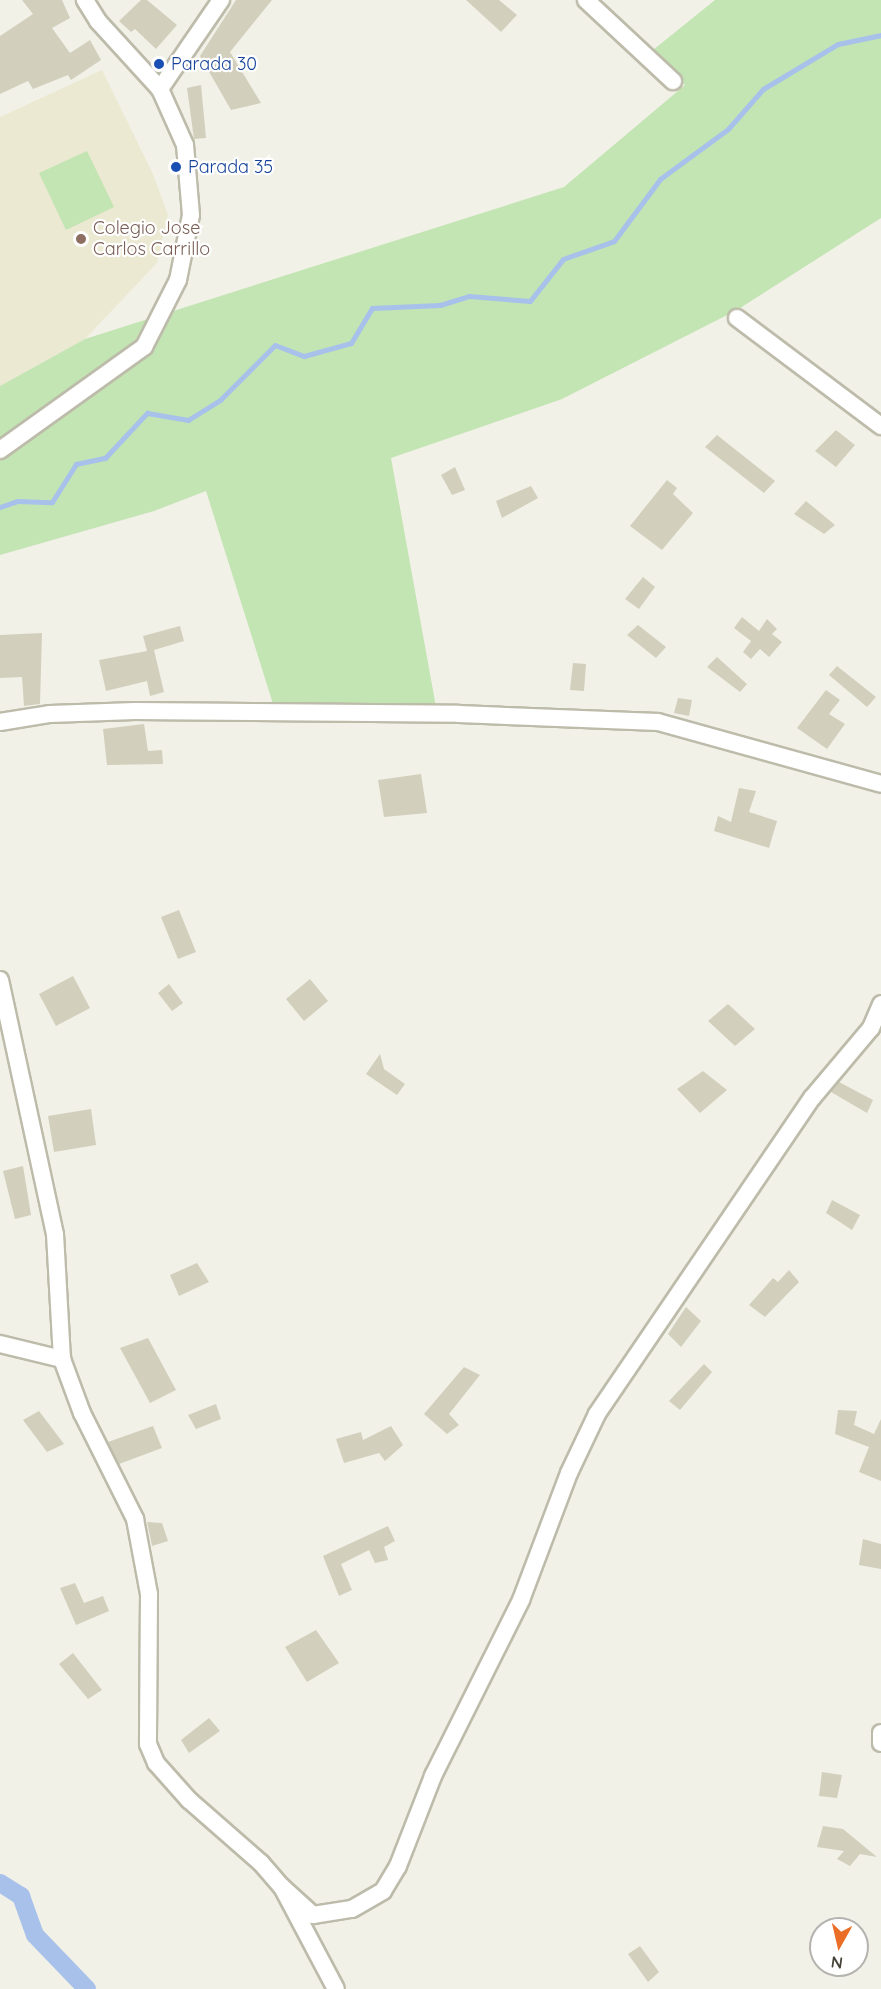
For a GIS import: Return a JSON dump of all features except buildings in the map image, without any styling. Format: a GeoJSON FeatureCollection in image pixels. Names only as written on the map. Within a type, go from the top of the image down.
{"type":"FeatureCollection","features":[{"type":"Feature","properties":{"kind":"street"},"geometry":{"type":"LineString","coordinates":[[0,450],[144,347],[178,280],[191,215],[185,145],[160,89],[98,21],[85,0]]}},
{"type":"Feature","properties":{"kind":"street"},"geometry":{"type":"LineString","coordinates":[[160,89],[221,0]]}},
{"type":"Feature","properties":{"kind":"street"},"geometry":{"type":"LineString","coordinates":[[586,0],[673,81]]}},
{"type":"Feature","properties":{"kind":"street"},"geometry":{"type":"LineString","coordinates":[[737,318],[881,426]]}},
{"type":"Feature","properties":{"kind":"street"},"geometry":{"type":"LineString","coordinates":[[0,722],[50,714],[135,711],[459,714],[658,722],[881,784]]}},
{"type":"Feature","properties":{"kind":"street"},"geometry":{"type":"LineString","coordinates":[[0,980],[55,1234],[62,1359],[82,1413],[135,1519],[150,1593],[148,1744],[156,1763],[189,1800],[261,1863],[282,1887],[313,1915],[352,1909],[383,1891],[398,1866],[433,1776],[521,1600],[569,1473],[597,1414],[812,1098],[871,1028],[881,1004]]}},
{"type":"Feature","properties":{"kind":"street"},"geometry":{"type":"LineString","coordinates":[[0,1344],[62,1359]]}},
{"type":"Feature","properties":{"kind":"street"},"geometry":{"type":"LineString","coordinates":[[881,1733],[881,1743]]}},
{"type":"Feature","properties":{"kind":"street"},"geometry":{"type":"LineString","coordinates":[[282,1887],[336,1989]]}},
{"type":"Feature","properties":{"kind":"shaded area","name":"Colegio Jose Carlos Carrillo"},"geometry":{"type":"Polygon","coordinates":[[[102,70],[153,174],[168,215],[157,263],[85,339],[0,386],[0,117],[102,70]]]}},
{"type":"Feature","properties":{"kind":"green space"},"geometry":{"type":"Polygon","coordinates":[[[715,0],[881,0],[881,218],[737,310],[562,399],[391,458],[436,707],[274,707],[206,491],[154,511],[0,555],[0,386],[85,339],[564,187],[685,85],[653,50],[715,0]]]}},
{"type":"Feature","properties":{"kind":"green space"},"geometry":{"type":"Polygon","coordinates":[[[87,151],[114,207],[66,230],[39,173],[87,151]]]}},
{"type":"Feature","properties":{"kind":"waterway"},"geometry":{"type":"LineString","coordinates":[[0,507],[17,501],[52,502],[76,464],[105,458],[147,413],[188,420],[221,399],[275,345],[304,356],[351,343],[372,308],[440,305],[469,296],[530,301],[563,259],[614,241],[660,179],[728,129],[763,89],[838,44],[881,35]]}},
{"type":"Feature","properties":{"kind":"waterway"},"geometry":{"type":"LineString","coordinates":[[0,1883],[21,1896],[35,1935],[87,1989]]}},
{"type":"Feature","properties":{"kind":"place","name":"Parada 30"},"geometry":{"type":"Point","coordinates":[159,64]}},
{"type":"Feature","properties":{"kind":"place","name":"Parada 35"},"geometry":{"type":"Point","coordinates":[176,167]}},
{"type":"Feature","properties":{"kind":"place","name":"Colegio Jose Carlos Carrillo"},"geometry":{"type":"Point","coordinates":[81,239]}}]}
